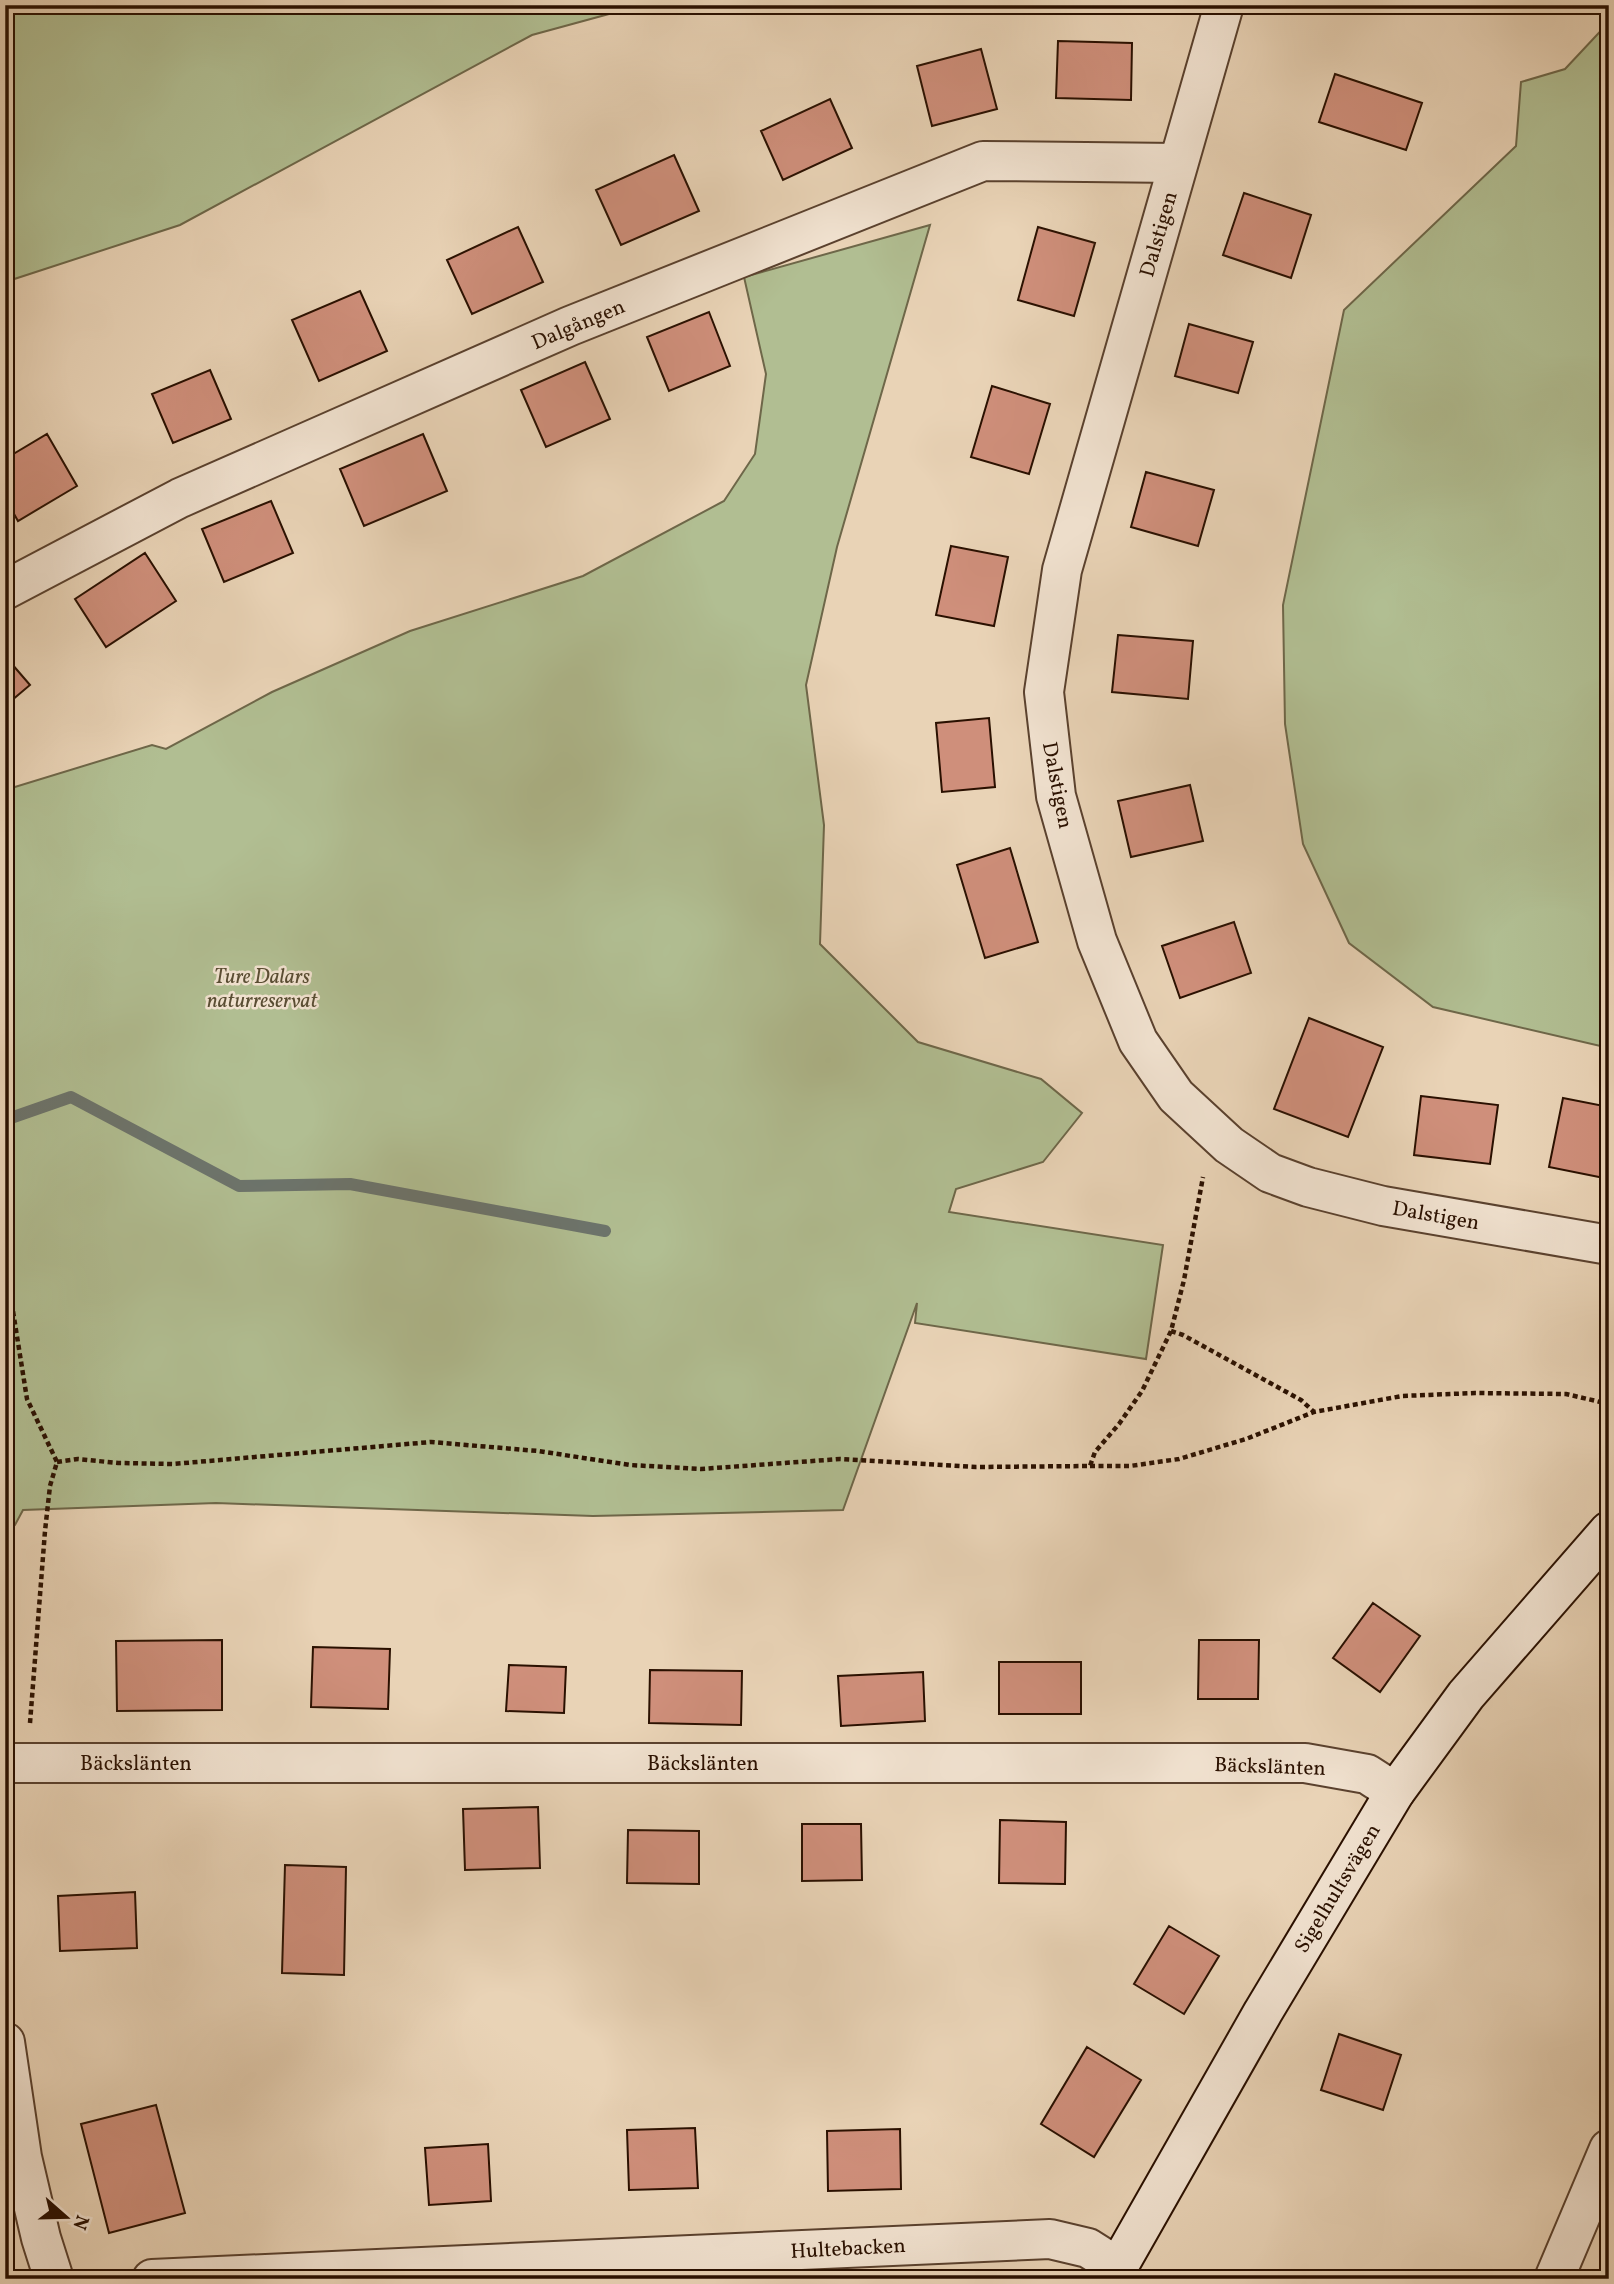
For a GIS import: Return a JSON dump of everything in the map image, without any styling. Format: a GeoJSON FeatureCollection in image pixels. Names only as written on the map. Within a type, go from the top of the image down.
{"type":"FeatureCollection","features":[{"type":"Feature","properties":{"kind":"street","name":"Dalstigen"},"geometry":{"type":"LineString","coordinates":[[1224,5],[1062,570],[1044,692],[1056,796],[1097,942],[1139,1041],[1176,1096],[1229,1145],[1270,1173],[1308,1187],[1383,1206],[1609,1245]]}},
{"type":"Feature","properties":{"kind":"street","name":"Dalgången"},"geometry":{"type":"LineString","coordinates":[[5,590],[180,498],[570,326],[983,162],[1178,163]]}},
{"type":"Feature","properties":{"kind":"street","name":"Sigelhultsvägen"},"geometry":{"type":"LineString","coordinates":[[1116,2273],[1263,2012],[1395,1792],[1466,1695],[1609,1531]]}},
{"type":"Feature","properties":{"kind":"street","name":"Bäckslänten"},"geometry":{"type":"LineString","coordinates":[[16,1763],[1305,1763],[1367,1774],[1395,1792]]}},
{"type":"Feature","properties":{"kind":"street"},"geometry":{"type":"LineString","coordinates":[[5,2042],[22,2157],[41,2238],[54,2279]]}},
{"type":"Feature","properties":{"kind":"street"},"geometry":{"type":"LineString","coordinates":[[1554,2279],[1609,2149]]}},
{"type":"Feature","properties":{"kind":"street","name":"Hultebacken"},"geometry":{"type":"LineString","coordinates":[[152,2279],[1050,2239],[1088,2248],[1116,2273]]}},
{"type":"Feature","properties":{"kind":"path"},"geometry":{"type":"LineString","coordinates":[[1090,1466],[1095,1452],[1142,1391],[1171,1331],[1184,1280],[1204,1174]]}},
{"type":"Feature","properties":{"kind":"path"},"geometry":{"type":"LineString","coordinates":[[5,1261],[27,1399],[57,1462],[50,1486],[16,1763]]}},
{"type":"Feature","properties":{"kind":"path"},"geometry":{"type":"LineString","coordinates":[[1171,1331],[1184,1335],[1301,1400],[1314,1412]]}},
{"type":"Feature","properties":{"kind":"path"},"geometry":{"type":"LineString","coordinates":[[57,1462],[78,1459],[173,1464],[431,1442],[538,1451],[630,1465],[701,1469],[840,1459],[976,1467],[1130,1466],[1179,1459],[1246,1439],[1314,1412],[1402,1396],[1463,1393],[1566,1394],[1609,1404]]}},
{"type":"Feature","properties":{"kind":"green space"},"geometry":{"type":"Polygon","coordinates":[[[5,5],[642,5],[532,35],[180,225],[5,282],[5,5]]]}},
{"type":"Feature","properties":{"kind":"green space"},"geometry":{"type":"Polygon","coordinates":[[[1609,22],[1609,1048],[1433,1007],[1349,943],[1303,844],[1285,724],[1283,605],[1344,310],[1516,146],[1521,82],[1565,69],[1609,22]]]}},
{"type":"Feature","properties":{"kind":"green space","name":"Ture Dalars naturreservat"},"geometry":{"type":"Polygon","coordinates":[[[930,225],[837,547],[806,685],[824,825],[820,944],[918,1042],[1041,1079],[1082,1113],[1043,1162],[956,1189],[949,1212],[1163,1245],[1146,1359],[915,1323],[917,1303],[843,1510],[593,1516],[216,1503],[23,1510],[15,1525],[5,1535],[5,790],[152,745],[166,749],[272,692],[410,631],[583,576],[724,501],[755,454],[766,374],[744,277],[930,225]]]}},
{"type":"Feature","properties":{"kind":"building"},"geometry":{"type":"Polygon","coordinates":[[[1058,41],[1132,43],[1131,100],[1056,98],[1058,41]]]}},
{"type":"Feature","properties":{"kind":"building"},"geometry":{"type":"Polygon","coordinates":[[[981,49],[997,109],[932,126],[917,66],[981,49]]]}},
{"type":"Feature","properties":{"kind":"building"},"geometry":{"type":"Polygon","coordinates":[[[1335,74],[1422,103],[1406,150],[1319,122],[1335,74]]]}},
{"type":"Feature","properties":{"kind":"building"},"geometry":{"type":"Polygon","coordinates":[[[830,99],[852,148],[783,180],[761,131],[830,99]]]}},
{"type":"Feature","properties":{"kind":"building"},"geometry":{"type":"Polygon","coordinates":[[[674,155],[699,211],[621,245],[596,190],[674,155]]]}},
{"type":"Feature","properties":{"kind":"building"},"geometry":{"type":"Polygon","coordinates":[[[1244,193],[1311,215],[1291,278],[1223,255],[1244,193]]]}},
{"type":"Feature","properties":{"kind":"building"},"geometry":{"type":"Polygon","coordinates":[[[518,227],[543,282],[472,314],[447,260],[518,227]]]}},
{"type":"Feature","properties":{"kind":"building"},"geometry":{"type":"Polygon","coordinates":[[[1038,227],[1095,243],[1074,316],[1018,300],[1038,227]]]}},
{"type":"Feature","properties":{"kind":"building"},"geometry":{"type":"Polygon","coordinates":[[[360,291],[387,351],[319,381],[292,320],[360,291]]]}},
{"type":"Feature","properties":{"kind":"building"},"geometry":{"type":"Polygon","coordinates":[[[709,312],[730,366],[669,391],[647,337],[709,312]]]}},
{"type":"Feature","properties":{"kind":"building"},"geometry":{"type":"Polygon","coordinates":[[[1189,324],[1253,342],[1238,393],[1175,376],[1189,324]]]}},
{"type":"Feature","properties":{"kind":"building"},"geometry":{"type":"Polygon","coordinates":[[[585,362],[610,419],[546,447],[521,390],[585,362]]]}},
{"type":"Feature","properties":{"kind":"building"},"geometry":{"type":"Polygon","coordinates":[[[210,370],[231,419],[173,443],[152,394],[210,370]]]}},
{"type":"Feature","properties":{"kind":"building"},"geometry":{"type":"Polygon","coordinates":[[[992,386],[1050,404],[1029,474],[971,457],[992,386]]]}},
{"type":"Feature","properties":{"kind":"building"},"geometry":{"type":"Polygon","coordinates":[[[47,434],[77,486],[18,521],[5,498],[5,459],[47,434]]]}},
{"type":"Feature","properties":{"kind":"building"},"geometry":{"type":"Polygon","coordinates":[[[423,434],[447,491],[364,526],[340,469],[423,434]]]}},
{"type":"Feature","properties":{"kind":"building"},"geometry":{"type":"Polygon","coordinates":[[[1146,472],[1214,490],[1198,546],[1131,527],[1146,472]]]}},
{"type":"Feature","properties":{"kind":"building"},"geometry":{"type":"Polygon","coordinates":[[[271,501],[293,553],[224,582],[202,529],[271,501]]]}},
{"type":"Feature","properties":{"kind":"building"},"geometry":{"type":"Polygon","coordinates":[[[951,546],[1008,557],[994,626],[936,615],[951,546]]]}},
{"type":"Feature","properties":{"kind":"building"},"geometry":{"type":"Polygon","coordinates":[[[145,553],[176,601],[106,647],[75,599],[145,553]]]}},
{"type":"Feature","properties":{"kind":"building"},"geometry":{"type":"Polygon","coordinates":[[[1118,635],[1193,641],[1188,699],[1112,692],[1118,635]]]}},
{"type":"Feature","properties":{"kind":"building"},"geometry":{"type":"Polygon","coordinates":[[[5,656],[30,685],[5,706],[5,656]]]}},
{"type":"Feature","properties":{"kind":"building"},"geometry":{"type":"Polygon","coordinates":[[[989,718],[995,787],[942,792],[936,723],[989,718]]]}},
{"type":"Feature","properties":{"kind":"building"},"geometry":{"type":"Polygon","coordinates":[[[1190,785],[1203,841],[1131,857],[1118,801],[1190,785]]]}},
{"type":"Feature","properties":{"kind":"building"},"geometry":{"type":"Polygon","coordinates":[[[1010,848],[1038,942],[985,958],[957,865],[1010,848]]]}},
{"type":"Feature","properties":{"kind":"building"},"geometry":{"type":"Polygon","coordinates":[[[1234,922],[1251,973],[1180,998],[1162,946],[1234,922]]]}},
{"type":"Feature","properties":{"kind":"building"},"geometry":{"type":"Polygon","coordinates":[[[1309,1018],[1383,1047],[1348,1137],[1274,1109],[1309,1018]]]}},
{"type":"Feature","properties":{"kind":"building"},"geometry":{"type":"Polygon","coordinates":[[[1421,1096],[1498,1105],[1490,1164],[1414,1155],[1421,1096]]]}},
{"type":"Feature","properties":{"kind":"building"},"geometry":{"type":"Polygon","coordinates":[[[1563,1098],[1609,1107],[1609,1179],[1549,1167],[1563,1098]]]}},
{"type":"Feature","properties":{"kind":"building"},"geometry":{"type":"Polygon","coordinates":[[[1373,1603],[1420,1636],[1380,1692],[1333,1658],[1373,1603]]]}},
{"type":"Feature","properties":{"kind":"building"},"geometry":{"type":"Polygon","coordinates":[[[222,1640],[222,1710],[117,1711],[116,1641],[222,1640]]]}},
{"type":"Feature","properties":{"kind":"building"},"geometry":{"type":"Polygon","coordinates":[[[1199,1640],[1259,1640],[1258,1699],[1198,1699],[1199,1640]]]}},
{"type":"Feature","properties":{"kind":"building"},"geometry":{"type":"Polygon","coordinates":[[[313,1647],[390,1649],[388,1709],[311,1707],[313,1647]]]}},
{"type":"Feature","properties":{"kind":"building"},"geometry":{"type":"Polygon","coordinates":[[[999,1662],[1081,1662],[1081,1714],[999,1714],[999,1662]]]}},
{"type":"Feature","properties":{"kind":"building"},"geometry":{"type":"Polygon","coordinates":[[[509,1665],[566,1667],[564,1713],[506,1711],[509,1665]]]}},
{"type":"Feature","properties":{"kind":"building"},"geometry":{"type":"Polygon","coordinates":[[[650,1670],[742,1671],[741,1725],[649,1723],[650,1670]]]}},
{"type":"Feature","properties":{"kind":"building"},"geometry":{"type":"Polygon","coordinates":[[[923,1672],[925,1721],[841,1726],[838,1676],[923,1672]]]}},
{"type":"Feature","properties":{"kind":"building"},"geometry":{"type":"Polygon","coordinates":[[[538,1807],[540,1868],[465,1870],[463,1809],[538,1807]]]}},
{"type":"Feature","properties":{"kind":"building"},"geometry":{"type":"Polygon","coordinates":[[[1000,1820],[1066,1822],[1065,1884],[999,1883],[1000,1820]]]}},
{"type":"Feature","properties":{"kind":"building"},"geometry":{"type":"Polygon","coordinates":[[[802,1824],[861,1824],[862,1880],[802,1881],[802,1824]]]}},
{"type":"Feature","properties":{"kind":"building"},"geometry":{"type":"Polygon","coordinates":[[[628,1830],[699,1831],[699,1884],[627,1883],[628,1830]]]}},
{"type":"Feature","properties":{"kind":"building"},"geometry":{"type":"Polygon","coordinates":[[[285,1865],[346,1867],[344,1975],[282,1973],[285,1865]]]}},
{"type":"Feature","properties":{"kind":"building"},"geometry":{"type":"Polygon","coordinates":[[[135,1892],[137,1948],[60,1951],[58,1896],[135,1892]]]}},
{"type":"Feature","properties":{"kind":"building"},"geometry":{"type":"Polygon","coordinates":[[[1169,1926],[1219,1956],[1184,2014],[1134,1984],[1169,1926]]]}},
{"type":"Feature","properties":{"kind":"building"},"geometry":{"type":"Polygon","coordinates":[[[1339,2034],[1401,2055],[1383,2110],[1321,2090],[1339,2034]]]}},
{"type":"Feature","properties":{"kind":"building"},"geometry":{"type":"Polygon","coordinates":[[[1087,2047],[1141,2080],[1094,2157],[1041,2124],[1087,2047]]]}},
{"type":"Feature","properties":{"kind":"building"},"geometry":{"type":"Polygon","coordinates":[[[156,2105],[185,2213],[109,2233],[81,2124],[156,2105]]]}},
{"type":"Feature","properties":{"kind":"building"},"geometry":{"type":"Polygon","coordinates":[[[695,2128],[698,2188],[629,2190],[627,2130],[695,2128]]]}},
{"type":"Feature","properties":{"kind":"building"},"geometry":{"type":"Polygon","coordinates":[[[900,2129],[901,2189],[828,2191],[827,2131],[900,2129]]]}},
{"type":"Feature","properties":{"kind":"building"},"geometry":{"type":"Polygon","coordinates":[[[488,2144],[491,2201],[429,2205],[425,2148],[488,2144]]]}},
{"type":"Feature","properties":{"kind":"waterway"},"geometry":{"type":"LineString","coordinates":[[5,1120],[71,1097],[239,1186],[350,1184],[605,1231]]}}]}
